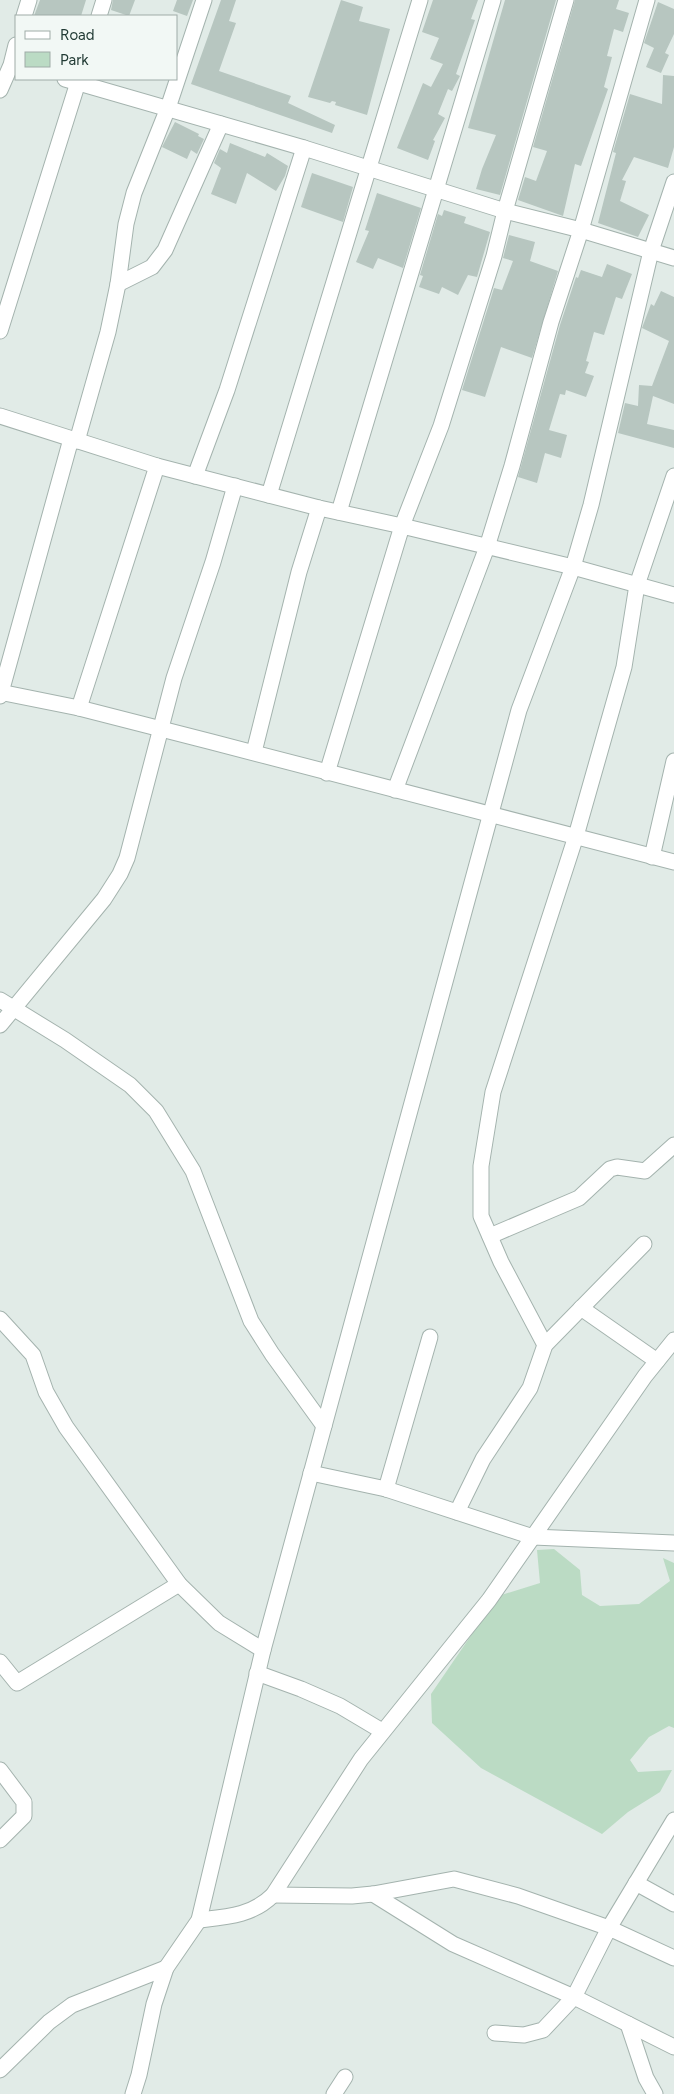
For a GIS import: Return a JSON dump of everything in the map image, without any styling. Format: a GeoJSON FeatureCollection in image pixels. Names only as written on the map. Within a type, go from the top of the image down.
{"type":"FeatureCollection","features":[{"type":"Feature","properties":{"kind":"street"},"geometry":{"type":"LineString","coordinates":[[24,15],[29,0]]}},
{"type":"Feature","properties":{"kind":"street"},"geometry":{"type":"LineString","coordinates":[[98,15],[104,0]]}},
{"type":"Feature","properties":{"kind":"street"},"geometry":{"type":"LineString","coordinates":[[178,78],[204,0]]}},
{"type":"Feature","properties":{"kind":"street"},"geometry":{"type":"LineString","coordinates":[[269,495],[367,168],[420,0]]}},
{"type":"Feature","properties":{"kind":"street"},"geometry":{"type":"LineString","coordinates":[[339,512],[494,0]]}},
{"type":"Feature","properties":{"kind":"street"},"geometry":{"type":"LineString","coordinates":[[327,773],[402,526],[441,426],[494,256],[505,211],[566,0]]}},
{"type":"Feature","properties":{"kind":"street"},"geometry":{"type":"LineString","coordinates":[[395,790],[487,547],[512,466],[551,322],[581,230],[648,0]]}},
{"type":"Feature","properties":{"kind":"street"},"geometry":{"type":"LineString","coordinates":[[0,90],[15,48]]}},
{"type":"Feature","properties":{"kind":"street"},"geometry":{"type":"LineString","coordinates":[[0,330],[74,80],[436,188],[505,211],[581,230],[674,258]]}},
{"type":"Feature","properties":{"kind":"street"},"geometry":{"type":"LineString","coordinates":[[177,80],[134,192],[126,224],[118,284],[108,332],[74,440],[0,694],[79,708],[674,862]]}},
{"type":"Feature","properties":{"kind":"street"},"geometry":{"type":"LineString","coordinates":[[118,284],[152,267],[165,250],[221,124]]}},
{"type":"Feature","properties":{"kind":"street"},"geometry":{"type":"LineString","coordinates":[[195,476],[228,390],[304,148]]}},
{"type":"Feature","properties":{"kind":"street"},"geometry":{"type":"LineString","coordinates":[[133,2094],[139,2075],[154,2004],[166,1968],[199,1920],[263,1650],[519,710],[573,567],[591,505],[652,251],[674,182]]}},
{"type":"Feature","properties":{"kind":"street"},"geometry":{"type":"LineString","coordinates":[[0,416],[157,466],[319,508],[573,567],[674,595]]}},
{"type":"Feature","properties":{"kind":"street"},"geometry":{"type":"LineString","coordinates":[[79,708],[157,466]]}},
{"type":"Feature","properties":{"kind":"street"},"geometry":{"type":"LineString","coordinates":[[546,1345],[501,1262],[480,1216],[481,1166],[493,1092],[576,836],[624,667],[637,585],[674,476]]}},
{"type":"Feature","properties":{"kind":"street"},"geometry":{"type":"LineString","coordinates":[[0,1025],[104,899],[120,874],[162,729],[174,678],[213,562],[235,486]]}},
{"type":"Feature","properties":{"kind":"street"},"geometry":{"type":"LineString","coordinates":[[254,752],[299,572],[319,508]]}},
{"type":"Feature","properties":{"kind":"street"},"geometry":{"type":"LineString","coordinates":[[652,857],[674,762]]}},
{"type":"Feature","properties":{"kind":"street"},"geometry":{"type":"LineString","coordinates":[[0,1000],[65,1040],[130,1085],[156,1111],[192,1171],[251,1321],[272,1354],[324,1426]]}},
{"type":"Feature","properties":{"kind":"street"},"geometry":{"type":"LineString","coordinates":[[490,1236],[579,1198],[610,1169],[617,1167],[645,1171],[674,1145]]}},
{"type":"Feature","properties":{"kind":"street"},"geometry":{"type":"LineString","coordinates":[[457,1512],[483,1459],[530,1388],[546,1345],[644,1244]]}},
{"type":"Feature","properties":{"kind":"street"},"geometry":{"type":"LineString","coordinates":[[582,1308],[656,1361]]}},
{"type":"Feature","properties":{"kind":"street"},"geometry":{"type":"LineString","coordinates":[[0,1319],[33,1354],[46,1392],[66,1427],[180,1584],[219,1623],[263,1650]]}},
{"type":"Feature","properties":{"kind":"street"},"geometry":{"type":"LineString","coordinates":[[386,1489],[430,1337]]}},
{"type":"Feature","properties":{"kind":"street"},"geometry":{"type":"LineString","coordinates":[[199,1920],[242,1915],[259,1906],[273,1895],[361,1759],[489,1600],[656,1361],[674,1340]]}},
{"type":"Feature","properties":{"kind":"street"},"geometry":{"type":"LineString","coordinates":[[311,1473],[386,1489],[533,1538],[674,1543]]}},
{"type":"Feature","properties":{"kind":"street"},"geometry":{"type":"LineString","coordinates":[[0,1662],[17,1683],[180,1584]]}},
{"type":"Feature","properties":{"kind":"street"},"geometry":{"type":"LineString","coordinates":[[257,1673],[302,1689],[340,1706],[382,1731]]}},
{"type":"Feature","properties":{"kind":"street"},"geometry":{"type":"LineString","coordinates":[[0,1770],[24,1802],[24,1816],[0,1840]]}},
{"type":"Feature","properties":{"kind":"street"},"geometry":{"type":"LineString","coordinates":[[495,2033],[524,2036],[543,2030],[574,1997],[609,1928],[674,1820]]}},
{"type":"Feature","properties":{"kind":"street"},"geometry":{"type":"LineString","coordinates":[[273,1895],[352,1896],[454,1879],[518,1896],[609,1928],[674,1958]]}},
{"type":"Feature","properties":{"kind":"street"},"geometry":{"type":"LineString","coordinates":[[636,1883],[674,1904]]}},
{"type":"Feature","properties":{"kind":"street"},"geometry":{"type":"LineString","coordinates":[[373,1894],[453,1944],[574,1997],[674,2047]]}},
{"type":"Feature","properties":{"kind":"street"},"geometry":{"type":"LineString","coordinates":[[0,2070],[49,2022],[72,2005],[166,1968]]}},
{"type":"Feature","properties":{"kind":"street"},"geometry":{"type":"LineString","coordinates":[[628,2024],[646,2078],[656,2094]]}},
{"type":"Feature","properties":{"kind":"street"},"geometry":{"type":"LineString","coordinates":[[334,2094],[345,2078]]}},
{"type":"Feature","properties":{"kind":"green space"},"geometry":{"type":"Polygon","coordinates":[[[554,1549],[580,1570],[582,1595],[600,1606],[639,1604],[670,1581],[663,1558],[674,1563],[674,1728],[669,1726],[649,1737],[630,1760],[638,1772],[672,1770],[660,1792],[628,1812],[602,1834],[481,1768],[432,1723],[431,1694],[498,1596],[540,1583],[537,1550],[554,1549]]]}},
{"type":"Feature","properties":{"kind":"building"},"geometry":{"type":"Polygon","coordinates":[[[40,0],[86,0],[81,15],[34,15],[40,0]]]}},
{"type":"Feature","properties":{"kind":"building"},"geometry":{"type":"Polygon","coordinates":[[[113,0],[135,0],[129,15],[111,10],[113,0]]]}},
{"type":"Feature","properties":{"kind":"building"},"geometry":{"type":"Polygon","coordinates":[[[177,0],[193,0],[187,16],[173,11],[177,0]]]}},
{"type":"Feature","properties":{"kind":"building"},"geometry":{"type":"Polygon","coordinates":[[[221,0],[236,0],[229,21],[236,23],[219,71],[291,96],[288,103],[335,125],[332,133],[191,84],[221,0]]]}},
{"type":"Feature","properties":{"kind":"building"},"geometry":{"type":"Polygon","coordinates":[[[341,0],[363,7],[359,21],[390,29],[367,115],[335,105],[336,102],[332,101],[330,103],[308,97],[341,0]]]}},
{"type":"Feature","properties":{"kind":"building"},"geometry":{"type":"Polygon","coordinates":[[[433,0],[478,0],[471,19],[475,20],[456,74],[460,76],[452,91],[448,89],[438,114],[445,118],[433,140],[435,141],[428,160],[397,148],[423,83],[431,87],[443,64],[430,59],[439,38],[422,32],[433,0]]]}},
{"type":"Feature","properties":{"kind":"building"},"geometry":{"type":"Polygon","coordinates":[[[505,0],[556,0],[500,195],[476,189],[496,135],[468,128],[505,0]]]}},
{"type":"Feature","properties":{"kind":"building"},"geometry":{"type":"Polygon","coordinates":[[[575,0],[619,0],[616,9],[629,13],[623,32],[614,29],[607,56],[612,57],[604,87],[608,89],[581,166],[575,164],[563,216],[518,200],[525,177],[536,181],[547,151],[533,147],[575,0]]]}},
{"type":"Feature","properties":{"kind":"building"},"geometry":{"type":"Polygon","coordinates":[[[658,2],[674,9],[674,34],[665,53],[669,55],[661,73],[646,67],[654,48],[644,43],[658,2]]]}},
{"type":"Feature","properties":{"kind":"building"},"geometry":{"type":"Polygon","coordinates":[[[663,75],[674,76],[674,147],[668,168],[634,157],[622,180],[626,181],[620,201],[649,215],[638,237],[598,223],[616,153],[613,152],[630,94],[662,104],[663,75]]]}},
{"type":"Feature","properties":{"kind":"building"},"geometry":{"type":"Polygon","coordinates":[[[175,122],[199,134],[198,136],[204,139],[197,154],[191,150],[187,159],[162,147],[175,122]]]}},
{"type":"Feature","properties":{"kind":"building"},"geometry":{"type":"Polygon","coordinates":[[[230,143],[265,157],[267,153],[288,166],[285,176],[276,191],[247,173],[236,204],[211,194],[221,168],[214,163],[220,149],[227,153],[230,143]]]}},
{"type":"Feature","properties":{"kind":"building"},"geometry":{"type":"Polygon","coordinates":[[[312,173],[353,187],[343,222],[301,207],[312,173]]]}},
{"type":"Feature","properties":{"kind":"building"},"geometry":{"type":"Polygon","coordinates":[[[377,193],[421,208],[403,268],[378,258],[373,269],[356,262],[369,231],[365,230],[377,193]]]}},
{"type":"Feature","properties":{"kind":"building"},"geometry":{"type":"Polygon","coordinates":[[[444,210],[466,217],[464,223],[490,232],[477,277],[468,275],[458,295],[442,287],[439,294],[419,287],[423,276],[420,275],[438,214],[442,216],[444,210]]]}},
{"type":"Feature","properties":{"kind":"building"},"geometry":{"type":"Polygon","coordinates":[[[509,235],[535,242],[530,261],[558,271],[532,358],[501,347],[485,397],[462,390],[494,288],[502,290],[513,261],[503,258],[509,235]]]}},
{"type":"Feature","properties":{"kind":"building"},"geometry":{"type":"Polygon","coordinates":[[[607,264],[632,274],[622,299],[616,297],[604,335],[594,332],[586,361],[589,362],[585,373],[594,376],[586,397],[566,390],[565,395],[560,394],[549,430],[567,435],[561,458],[545,453],[537,483],[518,477],[560,325],[576,277],[578,278],[581,270],[602,277],[607,264]]]}},
{"type":"Feature","properties":{"kind":"building"},"geometry":{"type":"Polygon","coordinates":[[[661,291],[674,297],[674,404],[653,396],[647,424],[674,430],[674,448],[618,433],[625,403],[638,406],[639,385],[652,386],[669,341],[642,328],[651,304],[654,306],[661,291]]]}}]}
